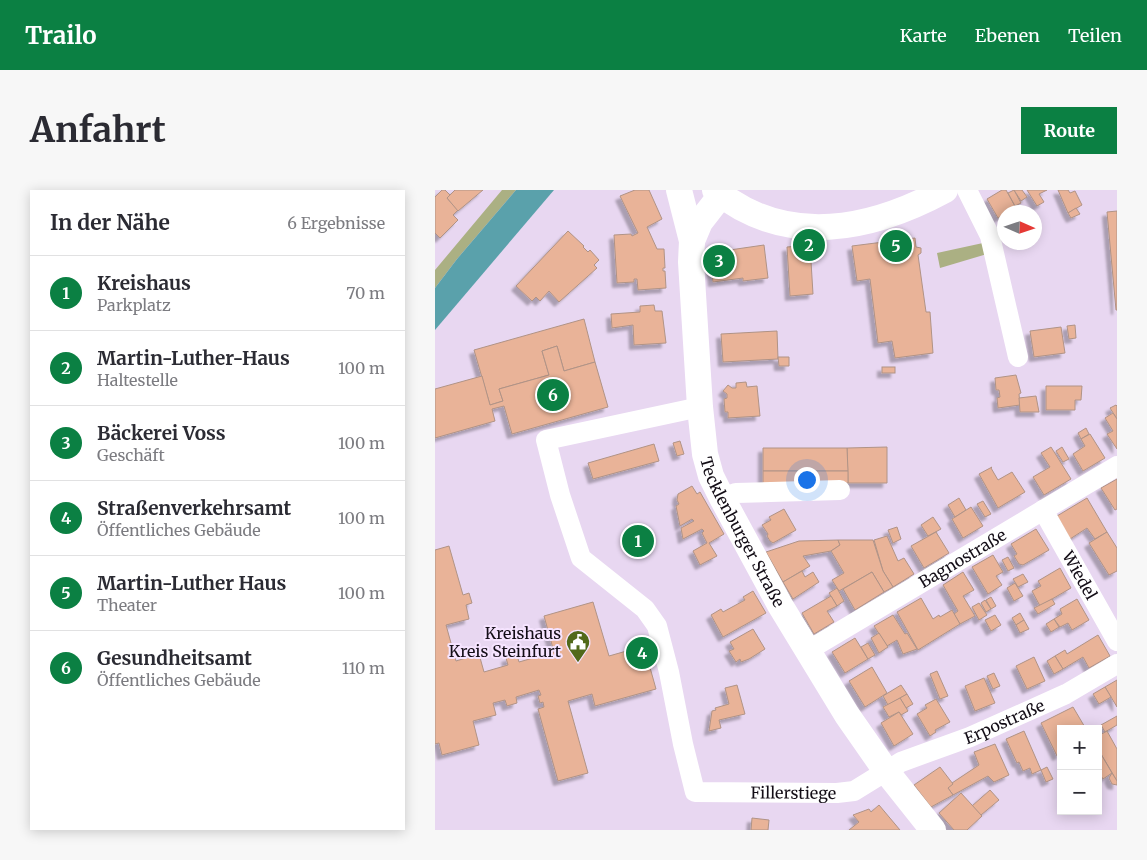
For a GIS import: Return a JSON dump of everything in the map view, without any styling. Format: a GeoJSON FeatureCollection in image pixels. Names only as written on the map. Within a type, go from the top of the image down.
{"type":"FeatureCollection","features":[{"type":"Feature","properties":{"kind":"main road"},"geometry":{"type":"LineString","coordinates":[[679,190],[692,242]]}},
{"type":"Feature","properties":{"kind":"main road"},"geometry":{"type":"LineString","coordinates":[[718,193],[747,211],[777,223],[807,228],[837,227],[867,221],[919,204],[945,190]]}},
{"type":"Feature","properties":{"kind":"main road","name":"Tecklenburger Straße"},"geometry":{"type":"LineString","coordinates":[[718,193],[700,222],[692,242],[691,262],[700,407],[705,454],[711,476],[807,651],[847,715],[887,771],[933,830]]}},
{"type":"Feature","properties":{"kind":"street"},"geometry":{"type":"LineString","coordinates":[[967,190],[990,236],[1018,357]]}},
{"type":"Feature","properties":{"kind":"street","name":"Fillerstiege"},"geometry":{"type":"LineString","coordinates":[[700,407],[546,440],[560,495],[581,558],[645,609],[657,626],[695,792],[837,793],[854,790],[887,771]]}},
{"type":"Feature","properties":{"kind":"street","name":"Bagnostraße"},"geometry":{"type":"LineString","coordinates":[[807,651],[1117,466]]}},
{"type":"Feature","properties":{"kind":"street"},"geometry":{"type":"LineString","coordinates":[[722,498],[736,493],[840,490]]}},
{"type":"Feature","properties":{"kind":"street","name":"Wiedel"},"geometry":{"type":"LineString","coordinates":[[1043,510],[1117,641]]}},
{"type":"Feature","properties":{"kind":"street","name":"Erpostraße"},"geometry":{"type":"LineString","coordinates":[[887,771],[901,762],[969,737],[1066,694],[1117,664]]}},
{"type":"Feature","properties":{"kind":"shaded area"},"geometry":{"type":"Polygon","coordinates":[[[502,190],[516,190],[457,259],[435,288],[435,270],[502,190]]]}},
{"type":"Feature","properties":{"kind":"shaded area"},"geometry":{"type":"Polygon","coordinates":[[[516,190],[554,190],[435,330],[435,288],[457,259],[516,190]]]}},
{"type":"Feature","properties":{"kind":"shaded area"},"geometry":{"type":"Polygon","coordinates":[[[983,243],[987,254],[940,268],[937,253],[983,243]]]}},
{"type":"Feature","properties":{"kind":"building"},"geometry":{"type":"Polygon","coordinates":[[[442,190],[445,190],[450,195],[447,198],[458,210],[453,215],[458,220],[440,238],[435,233],[435,197],[442,190]]]}},
{"type":"Feature","properties":{"kind":"building"},"geometry":{"type":"Polygon","coordinates":[[[455,190],[483,190],[458,211],[447,198],[455,190]]]}},
{"type":"Feature","properties":{"kind":"building"},"geometry":{"type":"Polygon","coordinates":[[[635,190],[649,190],[662,219],[647,227],[657,249],[664,249],[665,268],[663,268],[663,271],[665,271],[666,288],[638,290],[637,279],[634,279],[634,282],[617,283],[614,235],[631,234],[632,236],[638,233],[620,196],[635,190]]]}},
{"type":"Feature","properties":{"kind":"building"},"geometry":{"type":"Polygon","coordinates":[[[1002,190],[1006,190],[1014,205],[997,205],[997,216],[987,199],[1002,190]]]}},
{"type":"Feature","properties":{"kind":"building"},"geometry":{"type":"Polygon","coordinates":[[[1014,190],[1021,203],[1014,205],[1008,193],[1014,190]]]}},
{"type":"Feature","properties":{"kind":"building"},"geometry":{"type":"Polygon","coordinates":[[[1014,190],[1022,190],[1027,197],[1021,201],[1014,190]]]}},
{"type":"Feature","properties":{"kind":"building"},"geometry":{"type":"Polygon","coordinates":[[[1027,190],[1047,190],[1039,194],[1044,202],[1036,205],[1027,190]]]}},
{"type":"Feature","properties":{"kind":"building"},"geometry":{"type":"Polygon","coordinates":[[[1058,190],[1068,190],[1070,193],[1075,191],[1082,205],[1068,213],[1058,190]]]}},
{"type":"Feature","properties":{"kind":"building"},"geometry":{"type":"Polygon","coordinates":[[[1076,208],[1080,214],[1071,218],[1068,213],[1076,208]]]}},
{"type":"Feature","properties":{"kind":"building"},"geometry":{"type":"Polygon","coordinates":[[[1117,211],[1117,310],[1116,310],[1107,212],[1117,211]]]}},
{"type":"Feature","properties":{"kind":"building"},"geometry":{"type":"Polygon","coordinates":[[[568,231],[588,252],[590,250],[599,260],[594,265],[597,268],[559,302],[549,291],[540,301],[536,297],[532,301],[516,286],[568,231]]]}},
{"type":"Feature","properties":{"kind":"building"},"geometry":{"type":"Polygon","coordinates":[[[915,238],[916,247],[921,248],[921,253],[918,255],[926,312],[930,312],[933,353],[895,358],[892,341],[878,343],[870,279],[857,281],[852,246],[915,238]]]}},
{"type":"Feature","properties":{"kind":"building"},"geometry":{"type":"Polygon","coordinates":[[[764,245],[768,278],[743,281],[743,278],[713,282],[709,253],[764,245]]]}},
{"type":"Feature","properties":{"kind":"building"},"geometry":{"type":"Polygon","coordinates":[[[810,245],[813,294],[790,296],[787,247],[810,245]]]}},
{"type":"Feature","properties":{"kind":"building"},"geometry":{"type":"Polygon","coordinates":[[[654,305],[655,311],[662,311],[666,343],[634,345],[633,325],[612,328],[611,314],[640,312],[640,306],[654,305]]]}},
{"type":"Feature","properties":{"kind":"building"},"geometry":{"type":"Polygon","coordinates":[[[584,319],[595,362],[564,371],[557,346],[542,351],[549,375],[499,389],[503,401],[490,405],[474,350],[584,319]]]}},
{"type":"Feature","properties":{"kind":"building"},"geometry":{"type":"Polygon","coordinates":[[[1075,325],[1076,338],[1069,339],[1067,326],[1075,325]]]}},
{"type":"Feature","properties":{"kind":"building"},"geometry":{"type":"Polygon","coordinates":[[[1061,327],[1065,353],[1034,357],[1030,331],[1061,327]]]}},
{"type":"Feature","properties":{"kind":"building"},"geometry":{"type":"Polygon","coordinates":[[[777,331],[778,359],[723,362],[721,334],[777,331]]]}},
{"type":"Feature","properties":{"kind":"building"},"geometry":{"type":"Polygon","coordinates":[[[557,346],[564,371],[595,362],[608,407],[512,434],[504,406],[492,409],[495,421],[435,438],[435,389],[482,376],[490,405],[503,401],[499,389],[549,375],[542,351],[557,346]]]}},
{"type":"Feature","properties":{"kind":"building"},"geometry":{"type":"Polygon","coordinates":[[[778,357],[789,357],[789,366],[779,366],[778,357]]]}},
{"type":"Feature","properties":{"kind":"building"},"geometry":{"type":"Polygon","coordinates":[[[882,367],[895,367],[895,373],[882,373],[882,367]]]}},
{"type":"Feature","properties":{"kind":"building"},"geometry":{"type":"Polygon","coordinates":[[[1016,375],[1021,393],[1019,394],[1020,405],[998,408],[997,398],[1000,397],[999,390],[996,390],[995,378],[1016,375]]]}},
{"type":"Feature","properties":{"kind":"building"},"geometry":{"type":"Polygon","coordinates":[[[746,382],[747,387],[757,386],[760,416],[728,418],[728,412],[725,412],[724,399],[727,398],[727,394],[723,391],[728,385],[736,388],[736,383],[746,382]]]}},
{"type":"Feature","properties":{"kind":"building"},"geometry":{"type":"Polygon","coordinates":[[[1046,386],[1082,386],[1081,400],[1075,400],[1075,410],[1046,410],[1046,386]]]}},
{"type":"Feature","properties":{"kind":"building"},"geometry":{"type":"Polygon","coordinates":[[[1036,396],[1039,412],[1020,412],[1019,398],[1036,396]]]}},
{"type":"Feature","properties":{"kind":"building"},"geometry":{"type":"Polygon","coordinates":[[[1117,406],[1117,419],[1110,408],[1117,406]]]}},
{"type":"Feature","properties":{"kind":"building"},"geometry":{"type":"Polygon","coordinates":[[[1113,413],[1117,419],[1117,449],[1107,434],[1113,431],[1105,418],[1113,413]]]}},
{"type":"Feature","properties":{"kind":"building"},"geometry":{"type":"Polygon","coordinates":[[[1086,428],[1089,434],[1081,439],[1078,433],[1086,428]]]}},
{"type":"Feature","properties":{"kind":"building"},"geometry":{"type":"Polygon","coordinates":[[[1090,434],[1105,458],[1083,471],[1073,454],[1085,446],[1081,439],[1090,434]]]}},
{"type":"Feature","properties":{"kind":"building"},"geometry":{"type":"Polygon","coordinates":[[[680,441],[684,454],[677,456],[673,443],[680,441]]]}},
{"type":"Feature","properties":{"kind":"building"},"geometry":{"type":"Polygon","coordinates":[[[654,444],[659,461],[593,479],[588,463],[654,444]]]}},
{"type":"Feature","properties":{"kind":"building"},"geometry":{"type":"Polygon","coordinates":[[[887,447],[887,483],[848,483],[847,448],[887,447]]]}},
{"type":"Feature","properties":{"kind":"building"},"geometry":{"type":"Polygon","coordinates":[[[1051,447],[1071,479],[1044,495],[1033,477],[1050,467],[1041,453],[1051,447]]]}},
{"type":"Feature","properties":{"kind":"building"},"geometry":{"type":"Polygon","coordinates":[[[1062,447],[1069,459],[1063,462],[1056,451],[1062,447]]]}},
{"type":"Feature","properties":{"kind":"building"},"geometry":{"type":"Polygon","coordinates":[[[763,448],[847,448],[848,471],[763,471],[763,448]]]}},
{"type":"Feature","properties":{"kind":"building"},"geometry":{"type":"Polygon","coordinates":[[[992,467],[998,480],[1012,472],[1025,492],[998,508],[979,474],[992,467]]]}},
{"type":"Feature","properties":{"kind":"building"},"geometry":{"type":"Polygon","coordinates":[[[763,471],[848,471],[848,483],[763,484],[763,471]]]}},
{"type":"Feature","properties":{"kind":"building"},"geometry":{"type":"Polygon","coordinates":[[[1117,479],[1117,509],[1115,510],[1101,488],[1117,479]]]}},
{"type":"Feature","properties":{"kind":"building"},"geometry":{"type":"Polygon","coordinates":[[[692,486],[697,494],[700,492],[724,534],[709,543],[717,556],[700,565],[693,551],[707,543],[702,533],[704,531],[702,529],[683,539],[681,528],[694,521],[692,519],[680,526],[676,506],[679,504],[677,500],[678,494],[692,486]]]}},
{"type":"Feature","properties":{"kind":"building"},"geometry":{"type":"Polygon","coordinates":[[[959,498],[966,510],[955,517],[948,505],[959,498]]]}},
{"type":"Feature","properties":{"kind":"building"},"geometry":{"type":"Polygon","coordinates":[[[1087,498],[1107,532],[1095,539],[1087,528],[1070,539],[1057,516],[1087,498]]]}},
{"type":"Feature","properties":{"kind":"building"},"geometry":{"type":"Polygon","coordinates":[[[983,501],[991,514],[985,517],[977,504],[983,501]]]}},
{"type":"Feature","properties":{"kind":"building"},"geometry":{"type":"Polygon","coordinates":[[[971,507],[983,526],[963,538],[952,519],[971,507]]]}},
{"type":"Feature","properties":{"kind":"building"},"geometry":{"type":"Polygon","coordinates":[[[784,509],[796,530],[773,543],[770,541],[762,525],[771,520],[769,517],[784,509]]]}},
{"type":"Feature","properties":{"kind":"building"},"geometry":{"type":"Polygon","coordinates":[[[933,517],[941,529],[928,536],[921,525],[933,517]]]}},
{"type":"Feature","properties":{"kind":"building"},"geometry":{"type":"Polygon","coordinates":[[[897,527],[901,539],[893,543],[888,530],[897,527]]]}},
{"type":"Feature","properties":{"kind":"building"},"geometry":{"type":"Polygon","coordinates":[[[1036,529],[1049,550],[1023,565],[1019,564],[1014,556],[1017,554],[1011,544],[1036,529]]]}},
{"type":"Feature","properties":{"kind":"building"},"geometry":{"type":"Polygon","coordinates":[[[936,532],[949,553],[924,568],[911,546],[936,532]]]}},
{"type":"Feature","properties":{"kind":"building"},"geometry":{"type":"Polygon","coordinates":[[[1107,532],[1117,548],[1117,571],[1109,575],[1089,543],[1107,532]]]}},
{"type":"Feature","properties":{"kind":"building"},"geometry":{"type":"Polygon","coordinates":[[[887,536],[898,561],[904,558],[914,574],[893,587],[883,571],[874,540],[887,536]]]}},
{"type":"Feature","properties":{"kind":"building"},"geometry":{"type":"Polygon","coordinates":[[[838,540],[840,545],[831,551],[803,556],[810,566],[783,582],[766,552],[799,541],[838,540]]]}},
{"type":"Feature","properties":{"kind":"building"},"geometry":{"type":"Polygon","coordinates":[[[838,540],[873,540],[883,571],[893,587],[884,592],[872,572],[839,591],[832,580],[844,573],[831,551],[840,545],[838,540]]]}},
{"type":"Feature","properties":{"kind":"building","name":"Kreishaus Kreis Steinfurt"},"geometry":{"type":"Polygon","coordinates":[[[449,546],[463,595],[469,593],[472,603],[466,605],[469,619],[446,625],[456,661],[479,654],[484,672],[508,665],[506,658],[517,655],[519,662],[554,652],[544,616],[593,602],[609,656],[644,646],[656,689],[595,706],[592,694],[568,701],[588,773],[558,781],[538,709],[544,707],[543,702],[540,703],[538,696],[541,695],[539,690],[516,697],[517,703],[507,706],[505,700],[493,703],[496,715],[473,721],[479,745],[442,755],[439,743],[435,744],[435,550],[449,546]]]}},
{"type":"Feature","properties":{"kind":"building"},"geometry":{"type":"Polygon","coordinates":[[[993,555],[1003,572],[996,576],[1002,585],[988,594],[972,567],[993,555]]]}},
{"type":"Feature","properties":{"kind":"building"},"geometry":{"type":"Polygon","coordinates":[[[1008,557],[1014,568],[1008,571],[1002,560],[1008,557]]]}},
{"type":"Feature","properties":{"kind":"building"},"geometry":{"type":"Polygon","coordinates":[[[1060,568],[1071,588],[1040,606],[1032,591],[1041,586],[1038,581],[1060,568]]]}},
{"type":"Feature","properties":{"kind":"building"},"geometry":{"type":"Polygon","coordinates":[[[802,571],[805,577],[813,572],[819,582],[793,599],[783,582],[802,571]]]}},
{"type":"Feature","properties":{"kind":"building"},"geometry":{"type":"Polygon","coordinates":[[[872,572],[884,592],[855,610],[843,589],[872,572]]]}},
{"type":"Feature","properties":{"kind":"building"},"geometry":{"type":"Polygon","coordinates":[[[963,572],[974,590],[963,596],[975,616],[960,624],[954,614],[958,611],[943,585],[963,572]]]}},
{"type":"Feature","properties":{"kind":"building"},"geometry":{"type":"Polygon","coordinates":[[[1023,574],[1028,582],[1018,587],[1013,579],[1023,574]]]}},
{"type":"Feature","properties":{"kind":"building"},"geometry":{"type":"Polygon","coordinates":[[[1015,583],[1023,596],[1014,601],[1007,588],[1015,583]]]}},
{"type":"Feature","properties":{"kind":"building"},"geometry":{"type":"Polygon","coordinates":[[[837,588],[844,601],[837,606],[829,593],[837,588]]]}},
{"type":"Feature","properties":{"kind":"building"},"geometry":{"type":"Polygon","coordinates":[[[753,591],[766,613],[723,637],[711,615],[721,609],[723,612],[745,600],[743,597],[753,591]]]}},
{"type":"Feature","properties":{"kind":"building"},"geometry":{"type":"Polygon","coordinates":[[[831,596],[837,606],[827,611],[834,622],[814,634],[802,613],[831,596]]]}},
{"type":"Feature","properties":{"kind":"building"},"geometry":{"type":"Polygon","coordinates":[[[991,597],[996,606],[991,609],[986,600],[991,597]]]}},
{"type":"Feature","properties":{"kind":"building"},"geometry":{"type":"Polygon","coordinates":[[[921,598],[933,619],[952,610],[960,624],[918,650],[897,612],[921,598]]]}},
{"type":"Feature","properties":{"kind":"building"},"geometry":{"type":"Polygon","coordinates":[[[1052,599],[1055,604],[1038,614],[1034,608],[1052,599]]]}},
{"type":"Feature","properties":{"kind":"building"},"geometry":{"type":"Polygon","coordinates":[[[1077,599],[1089,620],[1072,630],[1068,623],[1060,627],[1054,619],[1062,614],[1060,609],[1077,599]]]}},
{"type":"Feature","properties":{"kind":"building"},"geometry":{"type":"Polygon","coordinates":[[[985,600],[991,609],[986,612],[981,603],[985,600]]]}},
{"type":"Feature","properties":{"kind":"building"},"geometry":{"type":"Polygon","coordinates":[[[979,603],[987,615],[979,620],[972,607],[979,603]]]}},
{"type":"Feature","properties":{"kind":"building"},"geometry":{"type":"Polygon","coordinates":[[[1020,613],[1024,620],[1016,625],[1012,618],[1020,613]]]}},
{"type":"Feature","properties":{"kind":"building"},"geometry":{"type":"Polygon","coordinates":[[[893,615],[917,649],[903,654],[897,640],[887,646],[874,626],[893,615]]]}},
{"type":"Feature","properties":{"kind":"building"},"geometry":{"type":"Polygon","coordinates":[[[995,615],[1001,625],[991,631],[985,620],[995,615]]]}},
{"type":"Feature","properties":{"kind":"building"},"geometry":{"type":"Polygon","coordinates":[[[1054,619],[1059,627],[1051,632],[1046,624],[1054,619]]]}},
{"type":"Feature","properties":{"kind":"building"},"geometry":{"type":"Polygon","coordinates":[[[1024,620],[1029,629],[1020,633],[1016,625],[1024,620]]]}},
{"type":"Feature","properties":{"kind":"building"},"geometry":{"type":"Polygon","coordinates":[[[753,629],[765,649],[749,659],[741,662],[740,659],[736,662],[729,651],[734,649],[730,642],[753,629]]]}},
{"type":"Feature","properties":{"kind":"building"},"geometry":{"type":"Polygon","coordinates":[[[879,633],[888,647],[879,653],[871,638],[879,633]]]}},
{"type":"Feature","properties":{"kind":"building"},"geometry":{"type":"Polygon","coordinates":[[[1098,635],[1110,656],[1089,668],[1083,657],[1063,669],[1055,656],[1065,650],[1067,654],[1098,635]]]}},
{"type":"Feature","properties":{"kind":"building"},"geometry":{"type":"Polygon","coordinates":[[[855,638],[868,659],[845,673],[832,652],[855,638]]]}},
{"type":"Feature","properties":{"kind":"building"},"geometry":{"type":"Polygon","coordinates":[[[868,643],[875,655],[868,659],[861,647],[868,643]]]}},
{"type":"Feature","properties":{"kind":"building"},"geometry":{"type":"Polygon","coordinates":[[[1055,656],[1063,669],[1054,674],[1047,661],[1055,656]]]}},
{"type":"Feature","properties":{"kind":"building"},"geometry":{"type":"Polygon","coordinates":[[[1034,657],[1045,681],[1027,689],[1016,666],[1034,657]]]}},
{"type":"Feature","properties":{"kind":"building"},"geometry":{"type":"Polygon","coordinates":[[[872,667],[887,693],[865,707],[849,681],[872,667]]]}},
{"type":"Feature","properties":{"kind":"building"},"geometry":{"type":"Polygon","coordinates":[[[937,671],[948,696],[940,699],[930,674],[937,671]]]}},
{"type":"Feature","properties":{"kind":"building"},"geometry":{"type":"Polygon","coordinates":[[[994,673],[1000,686],[993,689],[987,676],[994,673]]]}},
{"type":"Feature","properties":{"kind":"building"},"geometry":{"type":"Polygon","coordinates":[[[984,678],[995,703],[975,711],[965,686],[984,678]]]}},
{"type":"Feature","properties":{"kind":"building"},"geometry":{"type":"Polygon","coordinates":[[[1117,680],[1117,707],[1105,687],[1117,680]]]}},
{"type":"Feature","properties":{"kind":"building"},"geometry":{"type":"Polygon","coordinates":[[[737,685],[745,714],[719,720],[721,728],[709,731],[712,711],[716,710],[715,708],[729,704],[725,688],[737,685]]]}},
{"type":"Feature","properties":{"kind":"building"},"geometry":{"type":"Polygon","coordinates":[[[901,685],[907,694],[888,705],[883,696],[901,685]]]}},
{"type":"Feature","properties":{"kind":"building"},"geometry":{"type":"Polygon","coordinates":[[[1105,687],[1111,697],[1099,704],[1093,694],[1105,687]]]}},
{"type":"Feature","properties":{"kind":"building"},"geometry":{"type":"Polygon","coordinates":[[[907,694],[913,704],[906,708],[900,698],[907,694]]]}},
{"type":"Feature","properties":{"kind":"building"},"geometry":{"type":"Polygon","coordinates":[[[900,698],[908,711],[901,715],[899,712],[889,717],[883,707],[900,698]]]}},
{"type":"Feature","properties":{"kind":"building"},"geometry":{"type":"Polygon","coordinates":[[[936,699],[950,722],[935,730],[936,732],[930,736],[917,714],[927,708],[925,705],[936,699]]]}},
{"type":"Feature","properties":{"kind":"building"},"geometry":{"type":"Polygon","coordinates":[[[1073,707],[1084,725],[1057,725],[1057,756],[1041,723],[1073,707]]]}},
{"type":"Feature","properties":{"kind":"building"},"geometry":{"type":"Polygon","coordinates":[[[899,712],[913,734],[894,746],[881,723],[899,712]]]}},
{"type":"Feature","properties":{"kind":"building"},"geometry":{"type":"Polygon","coordinates":[[[1117,716],[1117,725],[1105,732],[1101,725],[1117,716]]]}},
{"type":"Feature","properties":{"kind":"building"},"geometry":{"type":"Polygon","coordinates":[[[1024,731],[1041,770],[1032,774],[1030,768],[1023,771],[1019,762],[1017,763],[1006,739],[1024,731]]]}},
{"type":"Feature","properties":{"kind":"building"},"geometry":{"type":"Polygon","coordinates":[[[1107,731],[1117,749],[1117,781],[1102,756],[1102,734],[1107,731]]]}},
{"type":"Feature","properties":{"kind":"building"},"geometry":{"type":"Polygon","coordinates":[[[995,744],[1009,775],[994,782],[988,776],[953,795],[948,788],[952,783],[979,765],[974,752],[995,744]]]}},
{"type":"Feature","properties":{"kind":"building"},"geometry":{"type":"Polygon","coordinates":[[[1102,756],[1112,773],[1103,779],[1102,777],[1102,756]]]}},
{"type":"Feature","properties":{"kind":"building"},"geometry":{"type":"Polygon","coordinates":[[[940,767],[953,784],[948,788],[953,795],[931,807],[914,785],[940,767]]]}},
{"type":"Feature","properties":{"kind":"building"},"geometry":{"type":"Polygon","coordinates":[[[1047,767],[1053,779],[1046,782],[1041,770],[1047,767]]]}},
{"type":"Feature","properties":{"kind":"building"},"geometry":{"type":"Polygon","coordinates":[[[1112,773],[1117,781],[1117,785],[1112,784],[1109,778],[1112,773]]]}},
{"type":"Feature","properties":{"kind":"building"},"geometry":{"type":"Polygon","coordinates":[[[990,790],[999,800],[981,815],[972,806],[990,790]]]}},
{"type":"Feature","properties":{"kind":"building"},"geometry":{"type":"Polygon","coordinates":[[[961,793],[982,816],[967,830],[954,830],[939,813],[961,793]]]}},
{"type":"Feature","properties":{"kind":"building"},"geometry":{"type":"Polygon","coordinates":[[[879,805],[900,830],[849,830],[859,822],[853,815],[869,809],[871,812],[879,805]]]}},
{"type":"Feature","properties":{"kind":"building"},"geometry":{"type":"Polygon","coordinates":[[[752,818],[769,820],[768,830],[751,830],[752,818]]]}},
{"type":"Feature","properties":{"kind":"place","name":"Martin-Luther-Haus"},"geometry":{"type":"Point","coordinates":[809,245]}},
{"type":"Feature","properties":{"kind":"place","name":"Martin-Luther Haus"},"geometry":{"type":"Point","coordinates":[896,246]}},
{"type":"Feature","properties":{"kind":"place","name":"Bäckerei Voss"},"geometry":{"type":"Point","coordinates":[719,261]}},
{"type":"Feature","properties":{"kind":"place","name":"Gesundheitsamt"},"geometry":{"type":"Point","coordinates":[553,395]}},
{"type":"Feature","properties":{"kind":"place","name":"Kreishaus"},"geometry":{"type":"Point","coordinates":[638,541]}},
{"type":"Feature","properties":{"kind":"place","name":"Straßenverkehrsamt"},"geometry":{"type":"Point","coordinates":[642,653]}},
{"type":"Feature","properties":{"kind":"place","name":"Kreishaus Kreis Steinfurt"},"geometry":{"type":"Point","coordinates":[578,663]}}]}
